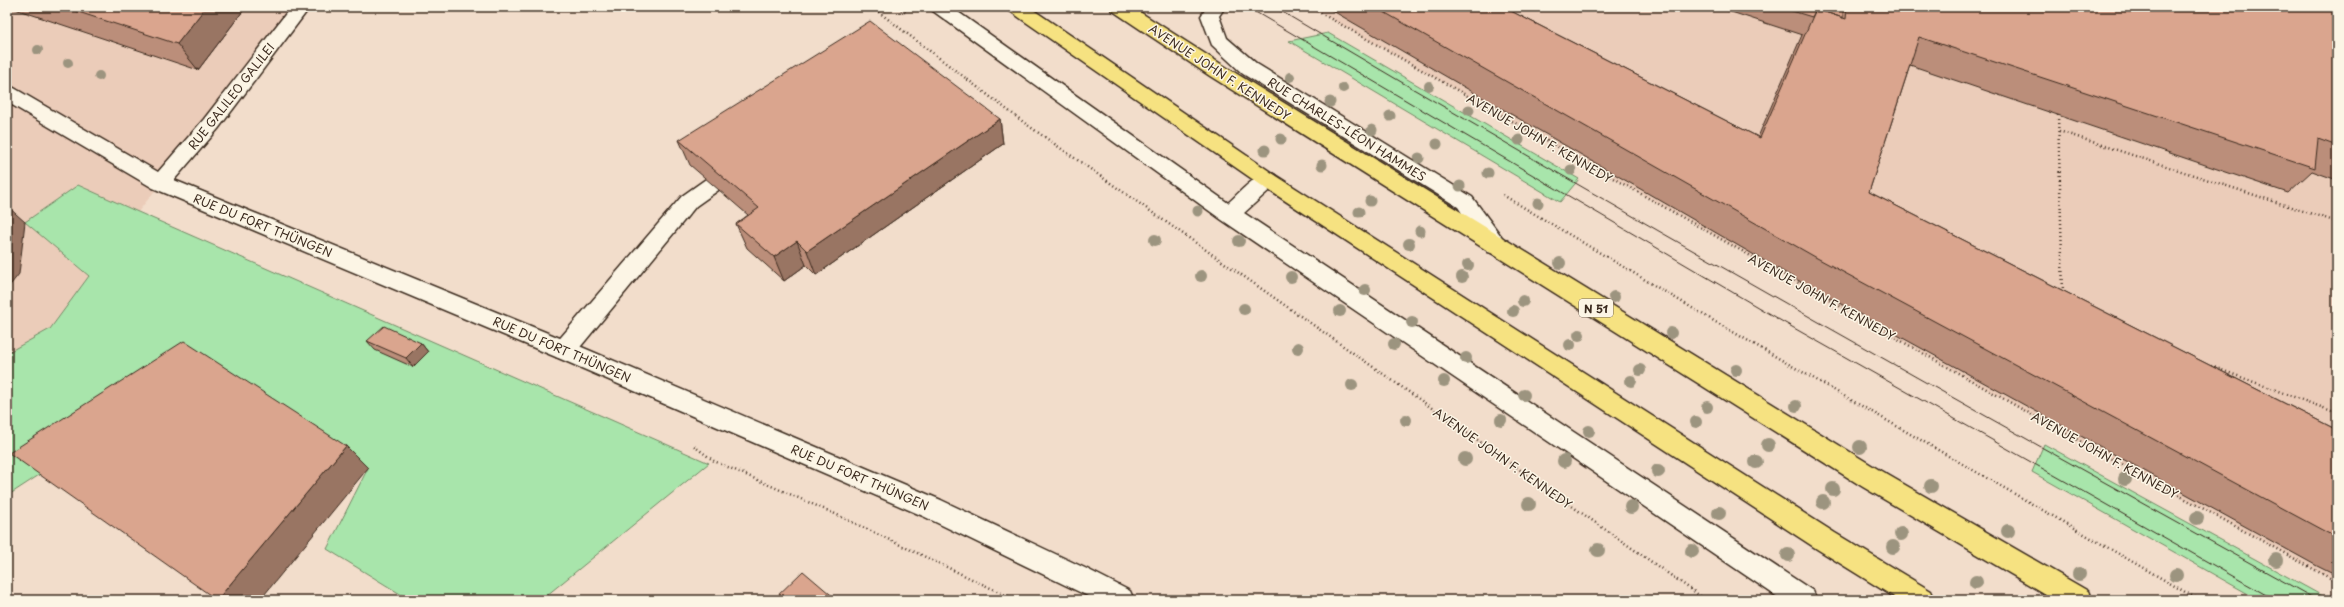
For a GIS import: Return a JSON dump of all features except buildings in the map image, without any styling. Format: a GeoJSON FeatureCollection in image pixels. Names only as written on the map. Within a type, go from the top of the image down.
{"type":"FeatureCollection","features":[{"type":"Feature","properties":{"kind":"main road"},"geometry":{"type":"LineString","coordinates":[[1016,7],[1268,180],[1820,537],[1922,600]]}},
{"type":"Feature","properties":{"kind":"main road","name":"AVENUE JOHN F. KENNEDY"},"geometry":{"type":"LineString","coordinates":[[1119,7],[1217,71],[1496,246],[1872,479],[2079,600]]}},
{"type":"Feature","properties":{"kind":"street","name":"RUE GALILEO GALILEI"},"geometry":{"type":"LineString","coordinates":[[160,183],[211,124],[301,7]]}},
{"type":"Feature","properties":{"kind":"street"},"geometry":{"type":"LineString","coordinates":[[939,7],[1229,214],[1804,600]]}},
{"type":"Feature","properties":{"kind":"street","name":"RUE CHARLES-LÉON HAMMES"},"geometry":{"type":"LineString","coordinates":[[1216,7],[1210,16],[1219,41],[1250,69],[1465,202],[1496,246]]}},
{"type":"Feature","properties":{"kind":"street","name":"RUE DU FORT THÜNGEN"},"geometry":{"type":"LineString","coordinates":[[7,93],[160,183],[564,350],[932,508],[1078,577],[1121,600]]}},
{"type":"Feature","properties":{"kind":"street"},"geometry":{"type":"LineString","coordinates":[[1229,214],[1268,180]]}},
{"type":"Feature","properties":{"kind":"street"},"geometry":{"type":"LineString","coordinates":[[564,350],[689,201],[713,184]]}},
{"type":"Feature","properties":{"kind":"path","name":"AVENUE JOHN F. KENNEDY"},"geometry":{"type":"LineString","coordinates":[[872,7],[1026,124],[1706,600]]}},
{"type":"Feature","properties":{"kind":"path","name":"AVENUE JOHN F. KENNEDY"},"geometry":{"type":"LineString","coordinates":[[1310,7],[2027,412],[2337,582]]}},
{"type":"Feature","properties":{"kind":"path"},"geometry":{"type":"LineString","coordinates":[[2058,115],[2064,296]]}},
{"type":"Feature","properties":{"kind":"path"},"geometry":{"type":"LineString","coordinates":[[2059,131],[2337,222]]}},
{"type":"Feature","properties":{"kind":"path"},"geometry":{"type":"LineString","coordinates":[[1498,192],[1718,324],[2200,600]]}},
{"type":"Feature","properties":{"kind":"path"},"geometry":{"type":"LineString","coordinates":[[2204,364],[2337,413]]}},
{"type":"Feature","properties":{"kind":"shaded area"},"geometry":{"type":"Polygon","coordinates":[[[7,7],[301,7],[138,212],[78,185],[25,222],[89,276],[50,329],[7,353],[7,7]]]}},
{"type":"Feature","properties":{"kind":"shaded area"},"geometry":{"type":"Polygon","coordinates":[[[1310,7],[2337,7],[2337,582],[2027,412],[1310,7]]]}},
{"type":"Feature","properties":{"kind":"green space"},"geometry":{"type":"Polygon","coordinates":[[[1328,33],[1579,179],[1560,202],[1289,41],[1328,33]]]}},
{"type":"Feature","properties":{"kind":"green space"},"geometry":{"type":"Polygon","coordinates":[[[78,185],[709,463],[541,600],[410,600],[327,549],[368,468],[209,364],[7,496],[7,353],[50,329],[89,276],[25,222],[78,185]]]}},
{"type":"Feature","properties":{"kind":"green space"},"geometry":{"type":"Polygon","coordinates":[[[2044,444],[2330,600],[2259,600],[2032,472],[2044,444]]]}},
{"type":"Feature","properties":{"kind":"tram line"},"geometry":{"type":"LineString","coordinates":[[1247,7],[1778,319],[2275,600]]}},
{"type":"Feature","properties":{"kind":"tram line"},"geometry":{"type":"LineString","coordinates":[[1274,7],[1533,159],[1793,308],[2317,600]]}}]}
